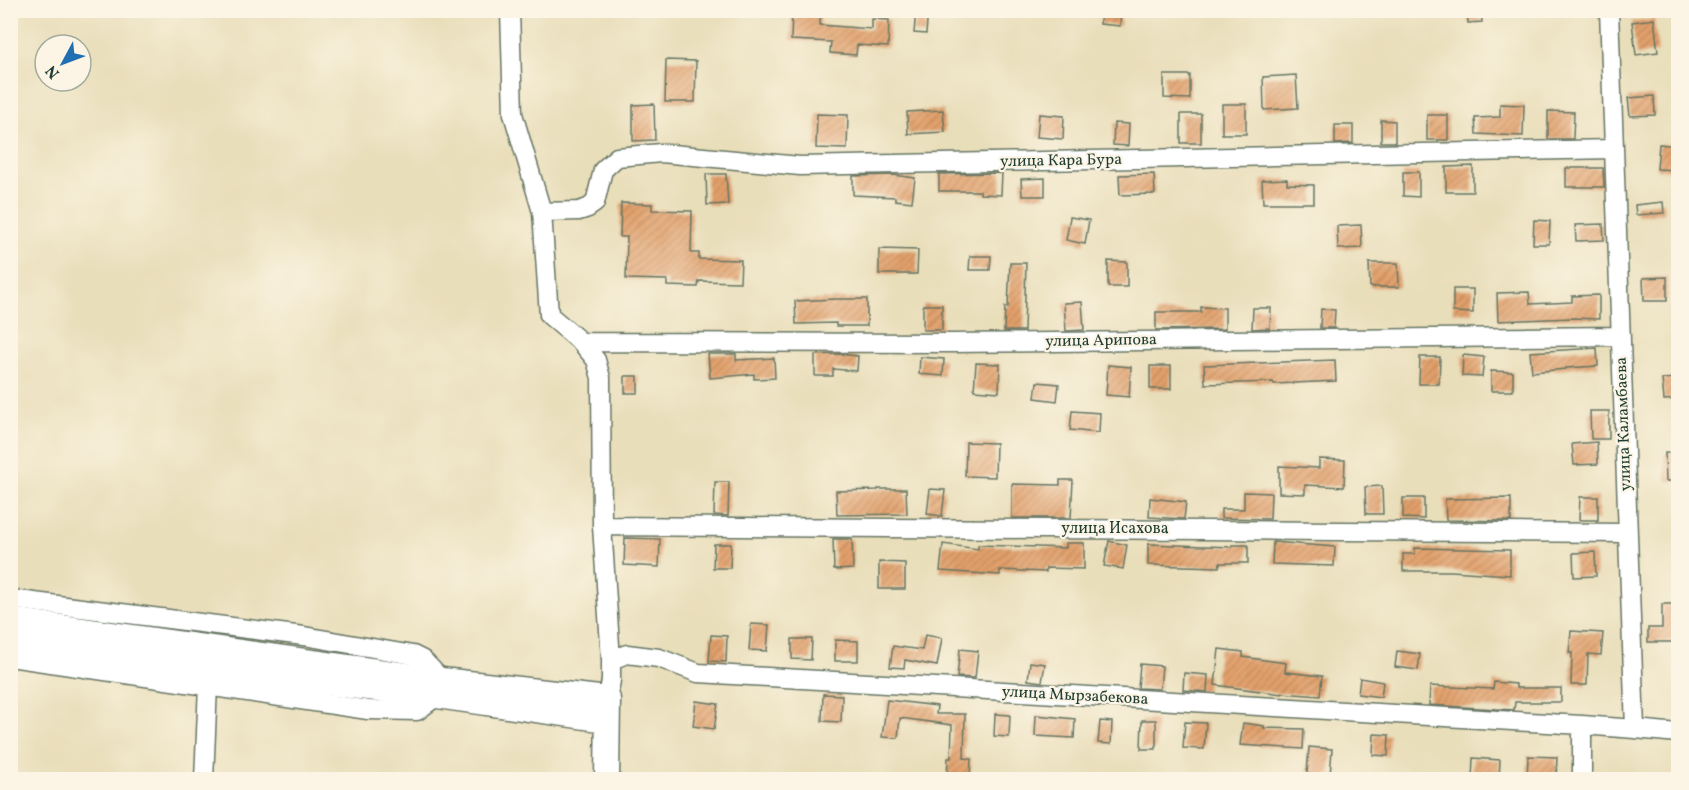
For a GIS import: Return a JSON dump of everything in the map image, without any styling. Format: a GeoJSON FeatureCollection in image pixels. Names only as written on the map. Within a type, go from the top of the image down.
{"type":"FeatureCollection","features":[{"type":"Feature","properties":{"kind":"main road"},"geometry":{"type":"LineString","coordinates":[[10,620],[440,688],[607,709],[607,780]]}},
{"type":"Feature","properties":{"kind":"main road"},"geometry":{"type":"LineString","coordinates":[[10,641],[210,678],[440,688]]}},
{"type":"Feature","properties":{"kind":"street"},"geometry":{"type":"LineString","coordinates":[[510,10],[513,114],[542,212],[549,315],[581,342],[596,360],[601,378],[602,526],[611,660],[607,709]]}},
{"type":"Feature","properties":{"kind":"street","name":"улица Каламбаева"},"geometry":{"type":"LineString","coordinates":[[1609,10],[1635,729]]}},
{"type":"Feature","properties":{"kind":"street","name":"улица Кара Бура"},"geometry":{"type":"LineString","coordinates":[[542,212],[579,211],[588,208],[595,203],[603,170],[617,157],[662,153],[800,166],[1614,149]]}},
{"type":"Feature","properties":{"kind":"street","name":"улица Арипова"},"geometry":{"type":"LineString","coordinates":[[581,342],[952,343],[1620,336]]}},
{"type":"Feature","properties":{"kind":"street","name":"улица Исахова"},"geometry":{"type":"LineString","coordinates":[[602,526],[1628,533]]}},
{"type":"Feature","properties":{"kind":"street"},"geometry":{"type":"LineString","coordinates":[[10,599],[304,636],[413,655],[423,660],[440,688]]}},
{"type":"Feature","properties":{"kind":"street","name":"улица Мырзабекова"},"geometry":{"type":"LineString","coordinates":[[611,660],[627,654],[659,658],[698,673],[1582,726]]}},
{"type":"Feature","properties":{"kind":"street"},"geometry":{"type":"LineString","coordinates":[[10,657],[210,678],[204,780]]}},
{"type":"Feature","properties":{"kind":"street"},"geometry":{"type":"LineString","coordinates":[[1582,780],[1582,726],[1678,733]]}},
{"type":"Feature","properties":{"kind":"building"},"geometry":{"type":"Polygon","coordinates":[[[792,10],[821,10],[820,25],[872,29],[872,19],[889,20],[888,47],[857,45],[856,55],[830,53],[831,42],[791,40],[792,10]]]}},
{"type":"Feature","properties":{"kind":"building"},"geometry":{"type":"Polygon","coordinates":[[[916,10],[928,10],[926,34],[914,33],[916,10]]]}},
{"type":"Feature","properties":{"kind":"building"},"geometry":{"type":"Polygon","coordinates":[[[1101,10],[1121,10],[1120,26],[1100,24],[1101,10]]]}},
{"type":"Feature","properties":{"kind":"building"},"geometry":{"type":"Polygon","coordinates":[[[1467,10],[1481,10],[1482,22],[1468,23],[1467,10]]]}},
{"type":"Feature","properties":{"kind":"building"},"geometry":{"type":"Polygon","coordinates":[[[1654,19],[1658,52],[1636,55],[1632,22],[1654,19]]]}},
{"type":"Feature","properties":{"kind":"building"},"geometry":{"type":"Polygon","coordinates":[[[666,60],[696,61],[695,102],[665,102],[666,60]]]}},
{"type":"Feature","properties":{"kind":"building"},"geometry":{"type":"Polygon","coordinates":[[[1164,75],[1190,75],[1190,99],[1164,98],[1164,75]]]}},
{"type":"Feature","properties":{"kind":"building"},"geometry":{"type":"Polygon","coordinates":[[[1296,75],[1298,108],[1264,110],[1263,77],[1296,75]]]}},
{"type":"Feature","properties":{"kind":"building"},"geometry":{"type":"Polygon","coordinates":[[[1654,96],[1655,115],[1630,116],[1628,98],[1654,96]]]}},
{"type":"Feature","properties":{"kind":"building"},"geometry":{"type":"Polygon","coordinates":[[[654,104],[655,140],[633,141],[633,105],[654,104]]]}},
{"type":"Feature","properties":{"kind":"building"},"geometry":{"type":"Polygon","coordinates":[[[1222,104],[1246,104],[1246,134],[1222,134],[1222,104]]]}},
{"type":"Feature","properties":{"kind":"building"},"geometry":{"type":"Polygon","coordinates":[[[1500,104],[1524,105],[1523,136],[1476,134],[1475,118],[1500,117],[1500,104]]]}},
{"type":"Feature","properties":{"kind":"building"},"geometry":{"type":"Polygon","coordinates":[[[943,110],[945,132],[908,134],[907,112],[943,110]]]}},
{"type":"Feature","properties":{"kind":"building"},"geometry":{"type":"Polygon","coordinates":[[[1548,111],[1574,112],[1573,139],[1548,139],[1548,111]]]}},
{"type":"Feature","properties":{"kind":"building"},"geometry":{"type":"Polygon","coordinates":[[[817,114],[848,115],[847,149],[816,148],[817,114]]]}},
{"type":"Feature","properties":{"kind":"building"},"geometry":{"type":"Polygon","coordinates":[[[1039,114],[1064,116],[1063,139],[1037,137],[1039,114]]]}},
{"type":"Feature","properties":{"kind":"building"},"geometry":{"type":"Polygon","coordinates":[[[1181,114],[1201,114],[1201,143],[1181,143],[1181,114]]]}},
{"type":"Feature","properties":{"kind":"building"},"geometry":{"type":"Polygon","coordinates":[[[1427,115],[1448,115],[1448,140],[1427,140],[1427,115]]]}},
{"type":"Feature","properties":{"kind":"building"},"geometry":{"type":"Polygon","coordinates":[[[1381,120],[1395,121],[1395,142],[1381,142],[1381,120]]]}},
{"type":"Feature","properties":{"kind":"building"},"geometry":{"type":"Polygon","coordinates":[[[1114,123],[1129,124],[1128,146],[1113,145],[1114,123]]]}},
{"type":"Feature","properties":{"kind":"building"},"geometry":{"type":"Polygon","coordinates":[[[1335,125],[1353,125],[1353,143],[1335,144],[1335,125]]]}},
{"type":"Feature","properties":{"kind":"building"},"geometry":{"type":"Polygon","coordinates":[[[1659,144],[1678,146],[1678,170],[1657,169],[1659,144]]]}},
{"type":"Feature","properties":{"kind":"building"},"geometry":{"type":"Polygon","coordinates":[[[1473,166],[1473,192],[1446,192],[1446,167],[1473,166]]]}},
{"type":"Feature","properties":{"kind":"building"},"geometry":{"type":"Polygon","coordinates":[[[1566,168],[1603,168],[1604,187],[1566,187],[1566,168]]]}},
{"type":"Feature","properties":{"kind":"building"},"geometry":{"type":"Polygon","coordinates":[[[1403,172],[1419,172],[1419,197],[1403,196],[1403,172]]]}},
{"type":"Feature","properties":{"kind":"building"},"geometry":{"type":"Polygon","coordinates":[[[1002,173],[1001,195],[980,194],[980,191],[939,191],[939,174],[1002,173]]]}},
{"type":"Feature","properties":{"kind":"building"},"geometry":{"type":"Polygon","coordinates":[[[706,174],[726,174],[728,204],[707,205],[706,174]]]}},
{"type":"Feature","properties":{"kind":"building"},"geometry":{"type":"Polygon","coordinates":[[[1154,174],[1155,194],[1120,195],[1119,175],[1154,174]]]}},
{"type":"Feature","properties":{"kind":"building"},"geometry":{"type":"Polygon","coordinates":[[[893,175],[915,178],[912,202],[895,200],[895,197],[853,195],[853,176],[893,175]]]}},
{"type":"Feature","properties":{"kind":"building"},"geometry":{"type":"Polygon","coordinates":[[[1045,178],[1045,196],[1022,196],[1021,179],[1045,178]]]}},
{"type":"Feature","properties":{"kind":"building"},"geometry":{"type":"Polygon","coordinates":[[[1287,179],[1287,184],[1314,185],[1314,203],[1263,203],[1262,180],[1287,179]]]}},
{"type":"Feature","properties":{"kind":"building"},"geometry":{"type":"Polygon","coordinates":[[[1663,202],[1664,213],[1636,215],[1635,205],[1663,202]]]}},
{"type":"Feature","properties":{"kind":"building"},"geometry":{"type":"Polygon","coordinates":[[[621,203],[652,204],[652,210],[692,211],[691,253],[699,253],[699,259],[741,260],[740,282],[699,281],[698,287],[667,286],[667,280],[626,279],[627,237],[620,237],[621,203]]]}},
{"type":"Feature","properties":{"kind":"building"},"geometry":{"type":"Polygon","coordinates":[[[1070,217],[1089,220],[1085,244],[1066,240],[1070,217]]]}},
{"type":"Feature","properties":{"kind":"building"},"geometry":{"type":"Polygon","coordinates":[[[1534,220],[1550,221],[1549,244],[1533,244],[1534,220]]]}},
{"type":"Feature","properties":{"kind":"building"},"geometry":{"type":"Polygon","coordinates":[[[1603,224],[1604,240],[1576,241],[1575,225],[1603,224]]]}},
{"type":"Feature","properties":{"kind":"building"},"geometry":{"type":"Polygon","coordinates":[[[1361,225],[1362,248],[1338,249],[1337,226],[1361,225]]]}},
{"type":"Feature","properties":{"kind":"building"},"geometry":{"type":"Polygon","coordinates":[[[879,249],[918,250],[917,274],[879,274],[879,249]]]}},
{"type":"Feature","properties":{"kind":"building"},"geometry":{"type":"Polygon","coordinates":[[[970,256],[991,256],[990,270],[969,270],[970,256]]]}},
{"type":"Feature","properties":{"kind":"building"},"geometry":{"type":"Polygon","coordinates":[[[1108,261],[1127,262],[1127,287],[1108,287],[1108,261]]]}},
{"type":"Feature","properties":{"kind":"building"},"geometry":{"type":"Polygon","coordinates":[[[1010,263],[1026,263],[1024,331],[1004,331],[1005,307],[1008,307],[1010,263]]]}},
{"type":"Feature","properties":{"kind":"building"},"geometry":{"type":"Polygon","coordinates":[[[1369,263],[1398,263],[1399,287],[1370,287],[1369,263]]]}},
{"type":"Feature","properties":{"kind":"building"},"geometry":{"type":"Polygon","coordinates":[[[1667,277],[1667,301],[1644,301],[1643,278],[1667,277]]]}},
{"type":"Feature","properties":{"kind":"building"},"geometry":{"type":"Polygon","coordinates":[[[1453,289],[1473,289],[1473,313],[1453,312],[1453,289]]]}},
{"type":"Feature","properties":{"kind":"building"},"geometry":{"type":"Polygon","coordinates":[[[1529,292],[1530,304],[1572,302],[1572,296],[1599,295],[1599,319],[1498,321],[1497,293],[1529,292]]]}},
{"type":"Feature","properties":{"kind":"building"},"geometry":{"type":"Polygon","coordinates":[[[867,299],[867,326],[836,326],[836,323],[796,324],[795,301],[867,299]]]}},
{"type":"Feature","properties":{"kind":"building"},"geometry":{"type":"Polygon","coordinates":[[[1082,302],[1084,330],[1066,331],[1064,303],[1082,302]]]}},
{"type":"Feature","properties":{"kind":"building"},"geometry":{"type":"Polygon","coordinates":[[[923,305],[942,305],[942,330],[923,330],[923,305]]]}},
{"type":"Feature","properties":{"kind":"building"},"geometry":{"type":"Polygon","coordinates":[[[1201,307],[1225,308],[1225,329],[1156,330],[1156,312],[1201,312],[1201,307]]]}},
{"type":"Feature","properties":{"kind":"building"},"geometry":{"type":"Polygon","coordinates":[[[1253,308],[1271,308],[1270,328],[1252,329],[1253,308]]]}},
{"type":"Feature","properties":{"kind":"building"},"geometry":{"type":"Polygon","coordinates":[[[1321,309],[1335,310],[1334,328],[1320,328],[1321,309]]]}},
{"type":"Feature","properties":{"kind":"building"},"geometry":{"type":"Polygon","coordinates":[[[1597,348],[1598,366],[1532,372],[1530,352],[1597,348]]]}},
{"type":"Feature","properties":{"kind":"building"},"geometry":{"type":"Polygon","coordinates":[[[708,354],[736,354],[736,360],[774,358],[775,378],[754,379],[754,374],[710,378],[708,354]]]}},
{"type":"Feature","properties":{"kind":"building"},"geometry":{"type":"Polygon","coordinates":[[[815,355],[858,356],[857,371],[833,369],[833,376],[815,376],[815,355]]]}},
{"type":"Feature","properties":{"kind":"building"},"geometry":{"type":"Polygon","coordinates":[[[1463,355],[1484,357],[1482,377],[1462,376],[1463,355]]]}},
{"type":"Feature","properties":{"kind":"building"},"geometry":{"type":"Polygon","coordinates":[[[920,357],[944,359],[943,376],[919,374],[920,357]]]}},
{"type":"Feature","properties":{"kind":"building"},"geometry":{"type":"Polygon","coordinates":[[[1420,357],[1440,357],[1439,384],[1419,384],[1420,357]]]}},
{"type":"Feature","properties":{"kind":"building"},"geometry":{"type":"Polygon","coordinates":[[[1335,360],[1336,381],[1205,384],[1204,365],[1335,360]]]}},
{"type":"Feature","properties":{"kind":"building"},"geometry":{"type":"Polygon","coordinates":[[[976,363],[1000,364],[999,392],[974,390],[976,363]]]}},
{"type":"Feature","properties":{"kind":"building"},"geometry":{"type":"Polygon","coordinates":[[[1108,365],[1131,367],[1129,397],[1106,395],[1108,365]]]}},
{"type":"Feature","properties":{"kind":"building"},"geometry":{"type":"Polygon","coordinates":[[[1150,366],[1171,366],[1171,389],[1150,389],[1150,366]]]}},
{"type":"Feature","properties":{"kind":"building"},"geometry":{"type":"Polygon","coordinates":[[[1491,371],[1513,372],[1513,391],[1491,391],[1491,371]]]}},
{"type":"Feature","properties":{"kind":"building"},"geometry":{"type":"Polygon","coordinates":[[[625,376],[638,376],[638,393],[625,393],[625,376]]]}},
{"type":"Feature","properties":{"kind":"building"},"geometry":{"type":"Polygon","coordinates":[[[1678,378],[1678,399],[1664,400],[1662,379],[1678,378]]]}},
{"type":"Feature","properties":{"kind":"building"},"geometry":{"type":"Polygon","coordinates":[[[1037,382],[1059,384],[1057,401],[1035,398],[1037,382]]]}},
{"type":"Feature","properties":{"kind":"building"},"geometry":{"type":"Polygon","coordinates":[[[1072,411],[1100,413],[1099,433],[1070,430],[1072,411]]]}},
{"type":"Feature","properties":{"kind":"building"},"geometry":{"type":"Polygon","coordinates":[[[1590,411],[1609,411],[1609,439],[1591,439],[1590,411]]]}},
{"type":"Feature","properties":{"kind":"building"},"geometry":{"type":"Polygon","coordinates":[[[966,442],[996,443],[995,477],[965,476],[966,442]]]}},
{"type":"Feature","properties":{"kind":"building"},"geometry":{"type":"Polygon","coordinates":[[[1597,442],[1598,464],[1574,465],[1572,444],[1597,442]]]}},
{"type":"Feature","properties":{"kind":"building"},"geometry":{"type":"Polygon","coordinates":[[[1665,453],[1678,453],[1678,481],[1666,481],[1665,453]]]}},
{"type":"Feature","properties":{"kind":"building"},"geometry":{"type":"Polygon","coordinates":[[[1319,459],[1345,460],[1344,487],[1305,485],[1305,494],[1279,493],[1279,466],[1319,468],[1319,459]]]}},
{"type":"Feature","properties":{"kind":"building"},"geometry":{"type":"Polygon","coordinates":[[[1060,480],[1073,480],[1071,518],[1012,518],[1012,484],[1060,485],[1060,480]]]}},
{"type":"Feature","properties":{"kind":"building"},"geometry":{"type":"Polygon","coordinates":[[[715,482],[729,482],[728,516],[714,515],[715,482]]]}},
{"type":"Feature","properties":{"kind":"building"},"geometry":{"type":"Polygon","coordinates":[[[1382,486],[1383,514],[1366,514],[1365,487],[1382,486]]]}},
{"type":"Feature","properties":{"kind":"building"},"geometry":{"type":"Polygon","coordinates":[[[906,489],[907,514],[837,515],[836,491],[906,489]]]}},
{"type":"Feature","properties":{"kind":"building"},"geometry":{"type":"Polygon","coordinates":[[[930,489],[945,490],[942,516],[927,514],[930,489]]]}},
{"type":"Feature","properties":{"kind":"building"},"geometry":{"type":"Polygon","coordinates":[[[1244,492],[1271,493],[1270,519],[1221,518],[1221,509],[1244,509],[1244,492]]]}},
{"type":"Feature","properties":{"kind":"building"},"geometry":{"type":"Polygon","coordinates":[[[1580,497],[1598,497],[1598,520],[1579,520],[1580,497]]]}},
{"type":"Feature","properties":{"kind":"building"},"geometry":{"type":"Polygon","coordinates":[[[1150,498],[1186,502],[1184,519],[1149,517],[1150,498]]]}},
{"type":"Feature","properties":{"kind":"building"},"geometry":{"type":"Polygon","coordinates":[[[1403,498],[1424,498],[1424,519],[1403,518],[1403,498]]]}},
{"type":"Feature","properties":{"kind":"building"},"geometry":{"type":"Polygon","coordinates":[[[1511,498],[1511,521],[1446,520],[1445,499],[1511,498]]]}},
{"type":"Feature","properties":{"kind":"building"},"geometry":{"type":"Polygon","coordinates":[[[625,538],[660,539],[659,567],[624,565],[625,538]]]}},
{"type":"Feature","properties":{"kind":"building"},"geometry":{"type":"Polygon","coordinates":[[[833,539],[852,539],[853,569],[834,570],[833,539]]]}},
{"type":"Feature","properties":{"kind":"building"},"geometry":{"type":"Polygon","coordinates":[[[1109,541],[1127,545],[1123,569],[1104,566],[1109,541]]]}},
{"type":"Feature","properties":{"kind":"building"},"geometry":{"type":"Polygon","coordinates":[[[1273,542],[1335,547],[1334,566],[1272,564],[1273,542]]]}},
{"type":"Feature","properties":{"kind":"building"},"geometry":{"type":"Polygon","coordinates":[[[1066,543],[1084,543],[1084,569],[1046,568],[1046,572],[1000,570],[1000,575],[940,571],[943,544],[978,549],[978,545],[1066,548],[1066,543]]]}},
{"type":"Feature","properties":{"kind":"building"},"geometry":{"type":"Polygon","coordinates":[[[714,544],[731,544],[730,568],[713,568],[714,544]]]}},
{"type":"Feature","properties":{"kind":"building"},"geometry":{"type":"Polygon","coordinates":[[[1148,544],[1232,547],[1232,545],[1248,545],[1248,563],[1220,563],[1219,567],[1148,565],[1148,544]]]}},
{"type":"Feature","properties":{"kind":"building"},"geometry":{"type":"Polygon","coordinates":[[[1415,548],[1510,550],[1510,575],[1403,571],[1403,554],[1415,554],[1415,548]]]}},
{"type":"Feature","properties":{"kind":"building"},"geometry":{"type":"Polygon","coordinates":[[[1595,552],[1596,576],[1574,577],[1573,553],[1595,552]]]}},
{"type":"Feature","properties":{"kind":"building"},"geometry":{"type":"Polygon","coordinates":[[[879,562],[905,563],[905,589],[879,589],[879,562]]]}},
{"type":"Feature","properties":{"kind":"building"},"geometry":{"type":"Polygon","coordinates":[[[1662,604],[1678,604],[1678,642],[1648,642],[1648,628],[1662,628],[1662,604]]]}},
{"type":"Feature","properties":{"kind":"building"},"geometry":{"type":"Polygon","coordinates":[[[751,624],[769,625],[767,651],[749,650],[751,624]]]}},
{"type":"Feature","properties":{"kind":"building"},"geometry":{"type":"Polygon","coordinates":[[[1571,631],[1603,633],[1601,655],[1588,654],[1587,685],[1571,685],[1572,653],[1569,653],[1571,631]]]}},
{"type":"Feature","properties":{"kind":"building"},"geometry":{"type":"Polygon","coordinates":[[[711,635],[727,636],[726,662],[709,661],[711,635]]]}},
{"type":"Feature","properties":{"kind":"building"},"geometry":{"type":"Polygon","coordinates":[[[925,635],[942,638],[937,666],[905,660],[904,668],[890,667],[893,646],[922,650],[925,635]]]}},
{"type":"Feature","properties":{"kind":"building"},"geometry":{"type":"Polygon","coordinates":[[[792,639],[812,639],[811,660],[792,659],[792,639]]]}},
{"type":"Feature","properties":{"kind":"building"},"geometry":{"type":"Polygon","coordinates":[[[835,640],[858,641],[858,661],[835,661],[835,640]]]}},
{"type":"Feature","properties":{"kind":"building"},"geometry":{"type":"Polygon","coordinates":[[[960,649],[978,651],[975,678],[957,677],[960,649]]]}},
{"type":"Feature","properties":{"kind":"building"},"geometry":{"type":"Polygon","coordinates":[[[1219,649],[1243,652],[1243,657],[1286,663],[1285,672],[1322,676],[1320,696],[1282,694],[1215,685],[1219,649]]]}},
{"type":"Feature","properties":{"kind":"building"},"geometry":{"type":"Polygon","coordinates":[[[1397,651],[1420,654],[1418,670],[1395,667],[1397,651]]]}},
{"type":"Feature","properties":{"kind":"building"},"geometry":{"type":"Polygon","coordinates":[[[1030,662],[1045,664],[1042,682],[1028,680],[1030,662]]]}},
{"type":"Feature","properties":{"kind":"building"},"geometry":{"type":"Polygon","coordinates":[[[1140,664],[1162,666],[1160,689],[1138,688],[1140,664]]]}},
{"type":"Feature","properties":{"kind":"building"},"geometry":{"type":"Polygon","coordinates":[[[1184,673],[1208,675],[1207,692],[1183,690],[1184,673]]]}},
{"type":"Feature","properties":{"kind":"building"},"geometry":{"type":"Polygon","coordinates":[[[1360,678],[1383,682],[1381,697],[1358,694],[1360,678]]]}},
{"type":"Feature","properties":{"kind":"building"},"geometry":{"type":"Polygon","coordinates":[[[1494,682],[1516,684],[1516,688],[1561,688],[1561,702],[1515,702],[1514,710],[1429,705],[1430,686],[1493,689],[1494,682]]]}},
{"type":"Feature","properties":{"kind":"building"},"geometry":{"type":"Polygon","coordinates":[[[823,694],[842,695],[841,722],[822,721],[823,694]]]}},
{"type":"Feature","properties":{"kind":"building"},"geometry":{"type":"Polygon","coordinates":[[[887,700],[937,706],[936,714],[965,714],[964,758],[971,759],[970,780],[947,780],[948,758],[951,758],[952,725],[900,718],[898,738],[882,737],[887,700]]]}},
{"type":"Feature","properties":{"kind":"building"},"geometry":{"type":"Polygon","coordinates":[[[696,701],[718,704],[714,729],[693,726],[696,701]]]}},
{"type":"Feature","properties":{"kind":"building"},"geometry":{"type":"Polygon","coordinates":[[[995,714],[1010,715],[1009,737],[994,736],[995,714]]]}},
{"type":"Feature","properties":{"kind":"building"},"geometry":{"type":"Polygon","coordinates":[[[1036,715],[1075,719],[1074,738],[1035,736],[1036,715]]]}},
{"type":"Feature","properties":{"kind":"building"},"geometry":{"type":"Polygon","coordinates":[[[1142,720],[1156,720],[1156,749],[1141,749],[1142,720]]]}},
{"type":"Feature","properties":{"kind":"building"},"geometry":{"type":"Polygon","coordinates":[[[1100,721],[1112,722],[1111,744],[1098,743],[1100,721]]]}},
{"type":"Feature","properties":{"kind":"building"},"geometry":{"type":"Polygon","coordinates":[[[1185,722],[1206,723],[1204,749],[1183,748],[1185,722]]]}},
{"type":"Feature","properties":{"kind":"building"},"geometry":{"type":"Polygon","coordinates":[[[1243,723],[1264,726],[1264,728],[1304,729],[1303,749],[1240,745],[1243,723]]]}},
{"type":"Feature","properties":{"kind":"building"},"geometry":{"type":"Polygon","coordinates":[[[1374,734],[1389,735],[1388,756],[1373,755],[1374,734]]]}},
{"type":"Feature","properties":{"kind":"building"},"geometry":{"type":"Polygon","coordinates":[[[1309,747],[1332,749],[1330,776],[1307,774],[1309,747]]]}},
{"type":"Feature","properties":{"kind":"building"},"geometry":{"type":"Polygon","coordinates":[[[1528,756],[1557,757],[1556,780],[1527,780],[1528,756]]]}},
{"type":"Feature","properties":{"kind":"building"},"geometry":{"type":"Polygon","coordinates":[[[1473,758],[1500,760],[1499,780],[1472,780],[1473,758]]]}}]}
